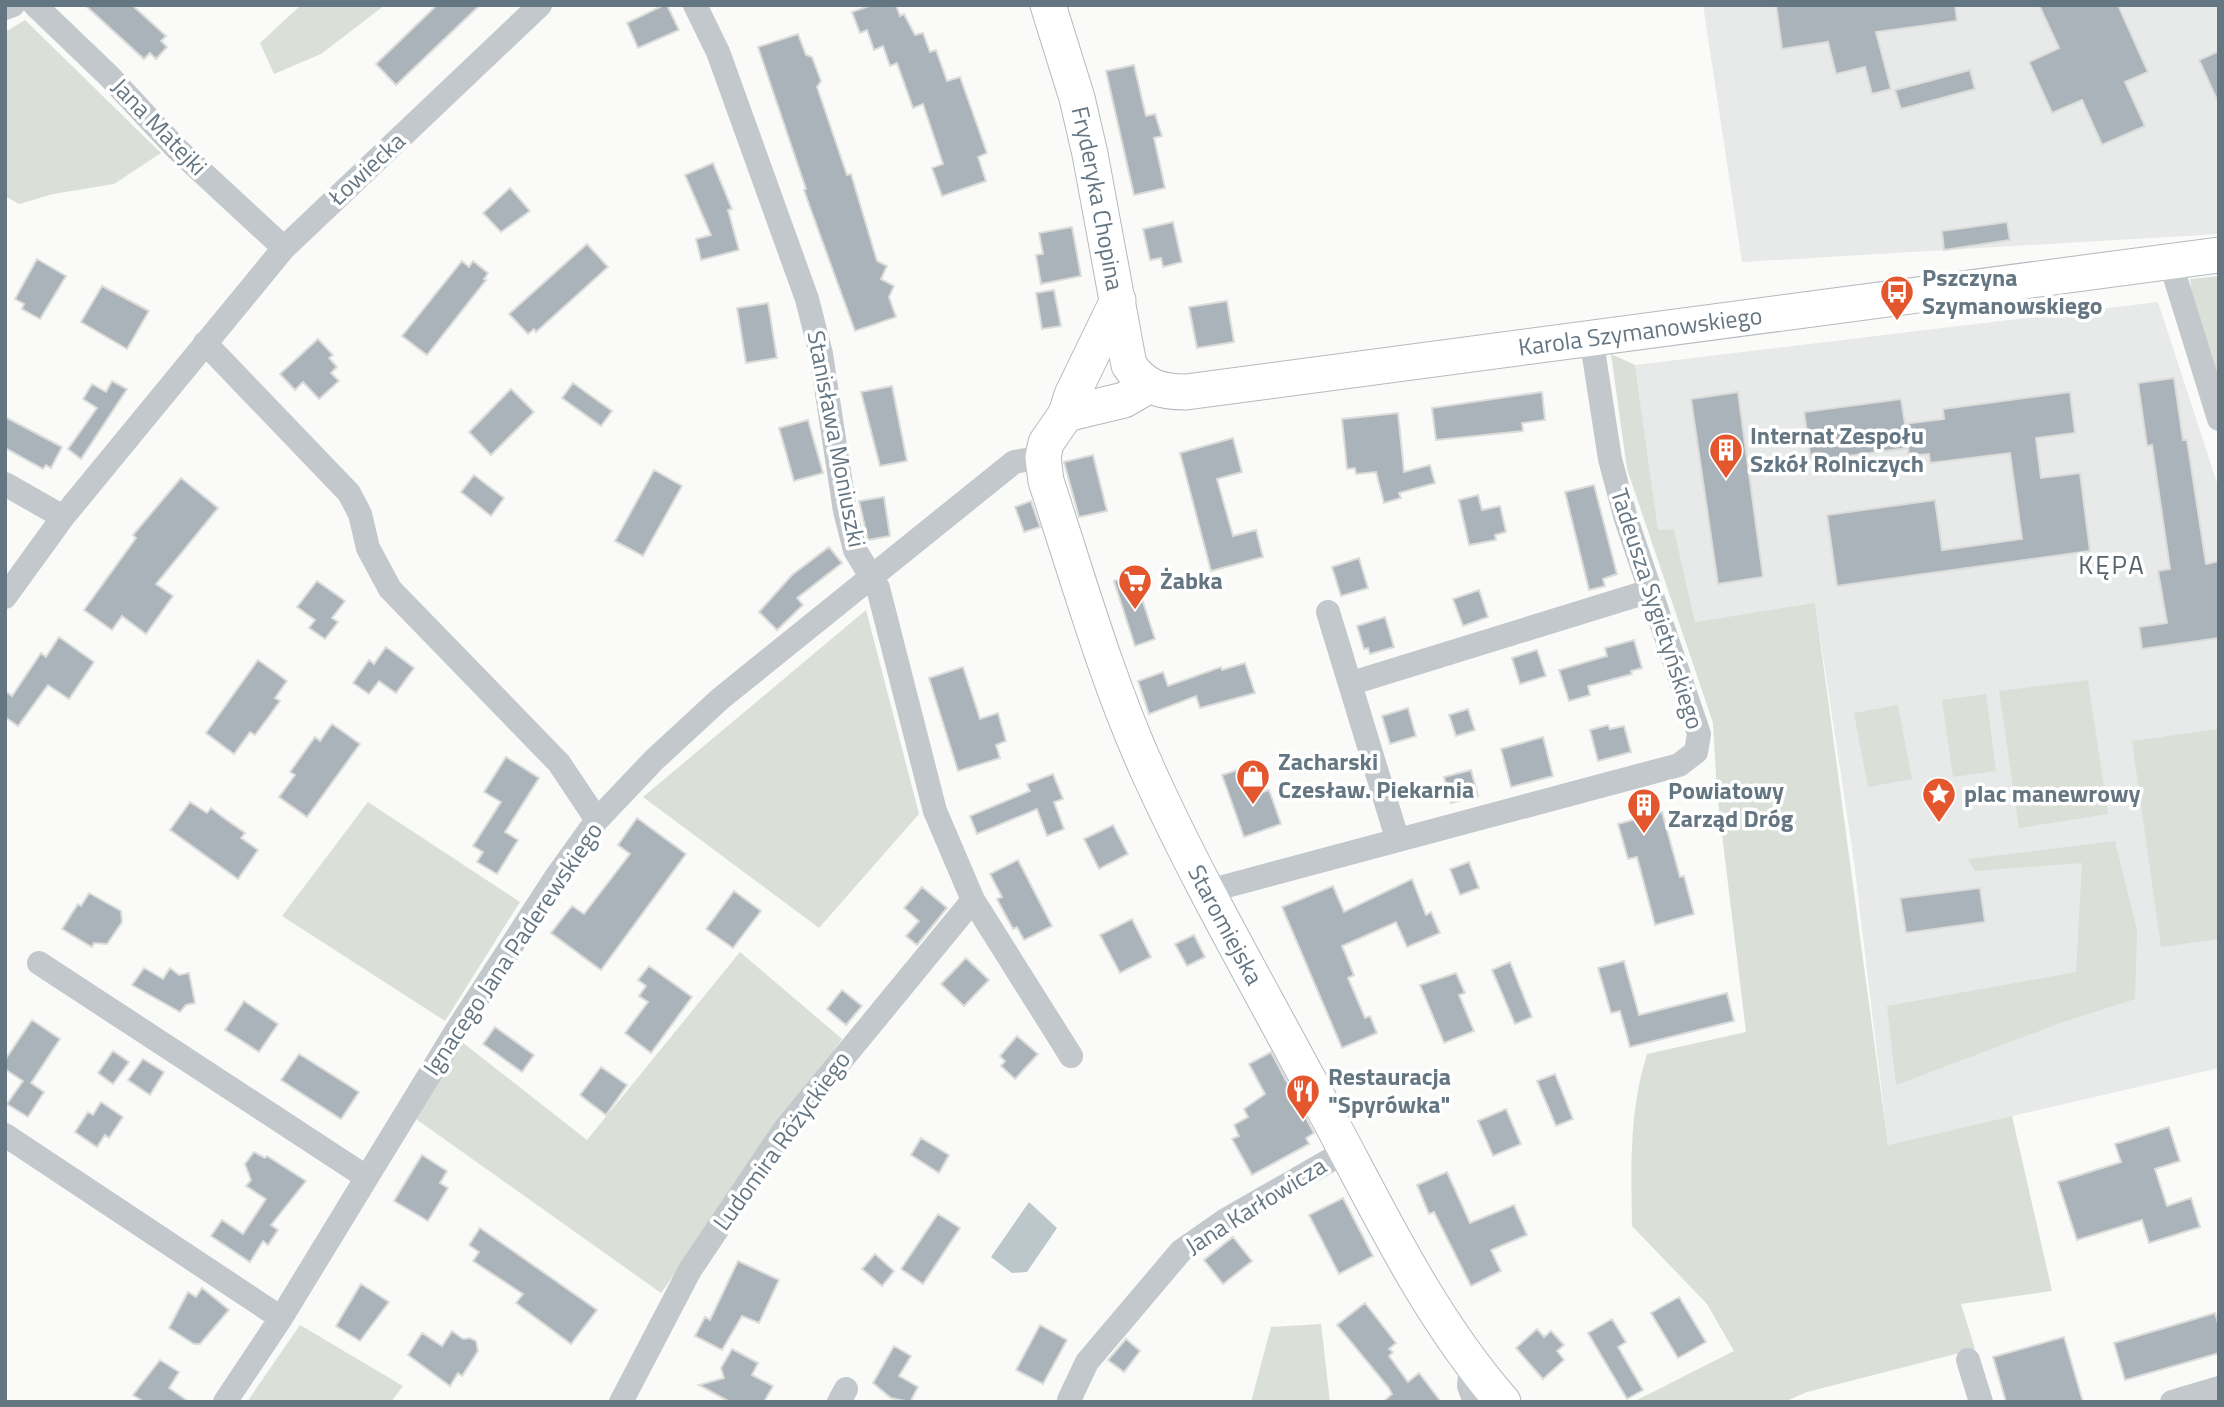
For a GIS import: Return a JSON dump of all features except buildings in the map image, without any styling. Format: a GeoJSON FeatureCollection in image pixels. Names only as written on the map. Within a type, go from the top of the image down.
{"type":"FeatureCollection","features":[{"type":"Feature","properties":{"kind":"street"},"geometry":{"type":"LineString","coordinates":[[5,8],[13,5]]}},
{"type":"Feature","properties":{"kind":"street","name":"Jana Matejki"},"geometry":{"type":"LineString","coordinates":[[35,5],[109,76],[177,149],[284,248]]}},
{"type":"Feature","properties":{"kind":"street","name":"Łowiecka"},"geometry":{"type":"LineString","coordinates":[[5,597],[63,517],[284,248],[540,5]]}},
{"type":"Feature","properties":{"kind":"street","name":"Stanisława Moniuszki"},"geometry":{"type":"LineString","coordinates":[[695,5],[718,52],[804,288],[821,354],[845,511],[855,550],[878,588],[935,811],[973,900],[1071,1056]]}},
{"type":"Feature","properties":{"kind":"street","name":"Fryderyka Chopina"},"geometry":{"type":"LineString","coordinates":[[1048,5],[1077,98],[1129,365],[1148,386]]}},
{"type":"Feature","properties":{"kind":"street","name":"Karola Szymanowskiego"},"geometry":{"type":"LineString","coordinates":[[1148,386],[1186,392],[2219,255]]}},
{"type":"Feature","properties":{"kind":"street"},"geometry":{"type":"LineString","coordinates":[[2170,261],[2219,419]]}},
{"type":"Feature","properties":{"kind":"street"},"geometry":{"type":"LineString","coordinates":[[1029,459],[1066,414],[1072,395],[1118,300]]}},
{"type":"Feature","properties":{"kind":"street","name":"Tadeusza Sygietyńskiego"},"geometry":{"type":"LineString","coordinates":[[1208,891],[1690,760],[1700,745],[1699,734],[1650,591],[1610,459],[1591,337]]}},
{"type":"Feature","properties":{"kind":"street"},"geometry":{"type":"LineString","coordinates":[[205,343],[349,493],[360,514],[368,548],[390,589],[559,763],[597,820]]}},
{"type":"Feature","properties":{"kind":"street"},"geometry":{"type":"LineString","coordinates":[[1066,414],[1124,400],[1148,386]]}},
{"type":"Feature","properties":{"kind":"street","name":"Ignacego Jana Paderewskiego"},"geometry":{"type":"LineString","coordinates":[[225,1402],[281,1318],[513,943],[597,820],[654,760],[720,699],[870,578],[1029,459]]}},
{"type":"Feature","properties":{"kind":"street","name":"Staromiejska"},"geometry":{"type":"LineString","coordinates":[[1029,459],[1046,481],[1127,721],[1208,891],[1421,1288],[1471,1363],[1503,1402]]}},
{"type":"Feature","properties":{"kind":"street"},"geometry":{"type":"LineString","coordinates":[[5,484],[63,517]]}},
{"type":"Feature","properties":{"kind":"street"},"geometry":{"type":"LineString","coordinates":[[1352,683],[1650,591]]}},
{"type":"Feature","properties":{"kind":"street"},"geometry":{"type":"LineString","coordinates":[[1328,612],[1352,683],[1397,838]]}},
{"type":"Feature","properties":{"kind":"street","name":"Ludomira Różyckiego"},"geometry":{"type":"LineString","coordinates":[[621,1402],[690,1270],[784,1130],[973,900]]}},
{"type":"Feature","properties":{"kind":"street"},"geometry":{"type":"LineString","coordinates":[[39,963],[366,1177]]}},
{"type":"Feature","properties":{"kind":"street"},"geometry":{"type":"LineString","coordinates":[[5,1135],[281,1318]]}},
{"type":"Feature","properties":{"kind":"street","name":"Jana Karłowicza"},"geometry":{"type":"LineString","coordinates":[[1069,1400],[1087,1362],[1181,1251],[1223,1221],[1346,1150]]}},
{"type":"Feature","properties":{"kind":"street"},"geometry":{"type":"LineString","coordinates":[[1968,1360],[1981,1402]]}},
{"type":"Feature","properties":{"kind":"street"},"geometry":{"type":"LineString","coordinates":[[1471,1363],[1469,1386],[1475,1402]]}},
{"type":"Feature","properties":{"kind":"street"},"geometry":{"type":"LineString","coordinates":[[2172,1402],[2219,1388]]}},
{"type":"Feature","properties":{"kind":"shaded area"},"geometry":{"type":"Polygon","coordinates":[[[301,5],[385,5],[321,54],[274,74],[260,43],[301,5]]]}},
{"type":"Feature","properties":{"kind":"shaded area"},"geometry":{"type":"Polygon","coordinates":[[[1703,5],[2219,5],[2219,234],[1742,262],[1703,5]]]}},
{"type":"Feature","properties":{"kind":"shaded area"},"geometry":{"type":"Polygon","coordinates":[[[25,20],[161,153],[114,184],[53,194],[19,204],[5,196],[5,32],[25,20]]]}},
{"type":"Feature","properties":{"kind":"shaded area"},"geometry":{"type":"Polygon","coordinates":[[[2219,276],[2219,385],[2194,313],[2190,279],[2219,276]]]}},
{"type":"Feature","properties":{"kind":"shaded area"},"geometry":{"type":"Polygon","coordinates":[[[2158,302],[2219,489],[2219,1068],[1888,1145],[1853,854],[1815,604],[1695,622],[1674,529],[1658,531],[1635,365],[2158,302]]]}},
{"type":"Feature","properties":{"kind":"shaded area"},"geometry":{"type":"Polygon","coordinates":[[[1611,354],[1635,365],[1658,530],[1674,529],[1695,622],[1815,603],[1888,1145],[2012,1116],[2052,1291],[1961,1304],[1975,1349],[1807,1392],[1784,1402],[1633,1402],[1734,1351],[1707,1304],[1632,1226],[1634,1118],[1647,1054],[1746,1032],[1717,793],[1713,723],[1627,469],[1611,354]]]}},
{"type":"Feature","properties":{"kind":"shaded area"},"geometry":{"type":"Polygon","coordinates":[[[866,610],[919,814],[819,928],[643,797],[866,610]]]}},
{"type":"Feature","properties":{"kind":"shaded area"},"geometry":{"type":"Polygon","coordinates":[[[2088,680],[2108,814],[2019,828],[1999,691],[2088,680]]]}},
{"type":"Feature","properties":{"kind":"shaded area"},"geometry":{"type":"Polygon","coordinates":[[[1986,694],[1996,771],[1953,777],[1942,700],[1986,694]]]}},
{"type":"Feature","properties":{"kind":"shaded area"},"geometry":{"type":"Polygon","coordinates":[[[1898,705],[1912,779],[1868,787],[1854,713],[1898,705]]]}},
{"type":"Feature","properties":{"kind":"shaded area"},"geometry":{"type":"Polygon","coordinates":[[[2219,729],[2219,939],[2161,947],[2132,741],[2219,729]]]}},
{"type":"Feature","properties":{"kind":"shaded area"},"geometry":{"type":"Polygon","coordinates":[[[368,802],[520,902],[445,1021],[282,916],[368,802]]]}},
{"type":"Feature","properties":{"kind":"shaded area"},"geometry":{"type":"Polygon","coordinates":[[[2115,841],[2137,930],[2135,999],[2063,1022],[1896,1085],[1887,1006],[2076,972],[2082,863],[1975,871],[1968,859],[2115,841]]]}},
{"type":"Feature","properties":{"kind":"shaded area"},"geometry":{"type":"Polygon","coordinates":[[[740,952],[842,1039],[661,1293],[416,1119],[462,1042],[587,1140],[740,952]]]}},
{"type":"Feature","properties":{"kind":"shaded area"},"geometry":{"type":"Polygon","coordinates":[[[1029,1202],[1057,1228],[1027,1272],[1012,1273],[991,1257],[1029,1202]]]}},
{"type":"Feature","properties":{"kind":"shaded area"},"geometry":{"type":"Polygon","coordinates":[[[1321,1324],[1330,1402],[1251,1402],[1271,1327],[1321,1324]]]}},
{"type":"Feature","properties":{"kind":"shaded area"},"geometry":{"type":"Polygon","coordinates":[[[300,1325],[403,1386],[391,1402],[247,1402],[300,1325]]]}},
{"type":"Feature","properties":{"kind":"place","name":"Pszczyna Szymanowskiego"},"geometry":{"type":"Point","coordinates":[1897,322]}},
{"type":"Feature","properties":{"kind":"place","name":"Internat Zespołu Szkół Rolniczych"},"geometry":{"type":"Point","coordinates":[1726,480]}},
{"type":"Feature","properties":{"kind":"place","name":"Żabka"},"geometry":{"type":"Point","coordinates":[1135,611]}},
{"type":"Feature","properties":{"kind":"place","name":"Zacharski Czesław. Piekarnia"},"geometry":{"type":"Point","coordinates":[1253,806]}},
{"type":"Feature","properties":{"kind":"place","name":"plac manewrowy"},"geometry":{"type":"Point","coordinates":[1939,824]}},
{"type":"Feature","properties":{"kind":"place","name":"Powiatowy Zarząd Dróg"},"geometry":{"type":"Point","coordinates":[1644,835]}},
{"type":"Feature","properties":{"kind":"place","name":"Restauracja \"Spyrówka\""},"geometry":{"type":"Point","coordinates":[1303,1121]}},
{"type":"Feature","properties":{"kind":"district","name":"KĘPA"},"geometry":{"type":"Point","coordinates":[2112,565]}}]}
